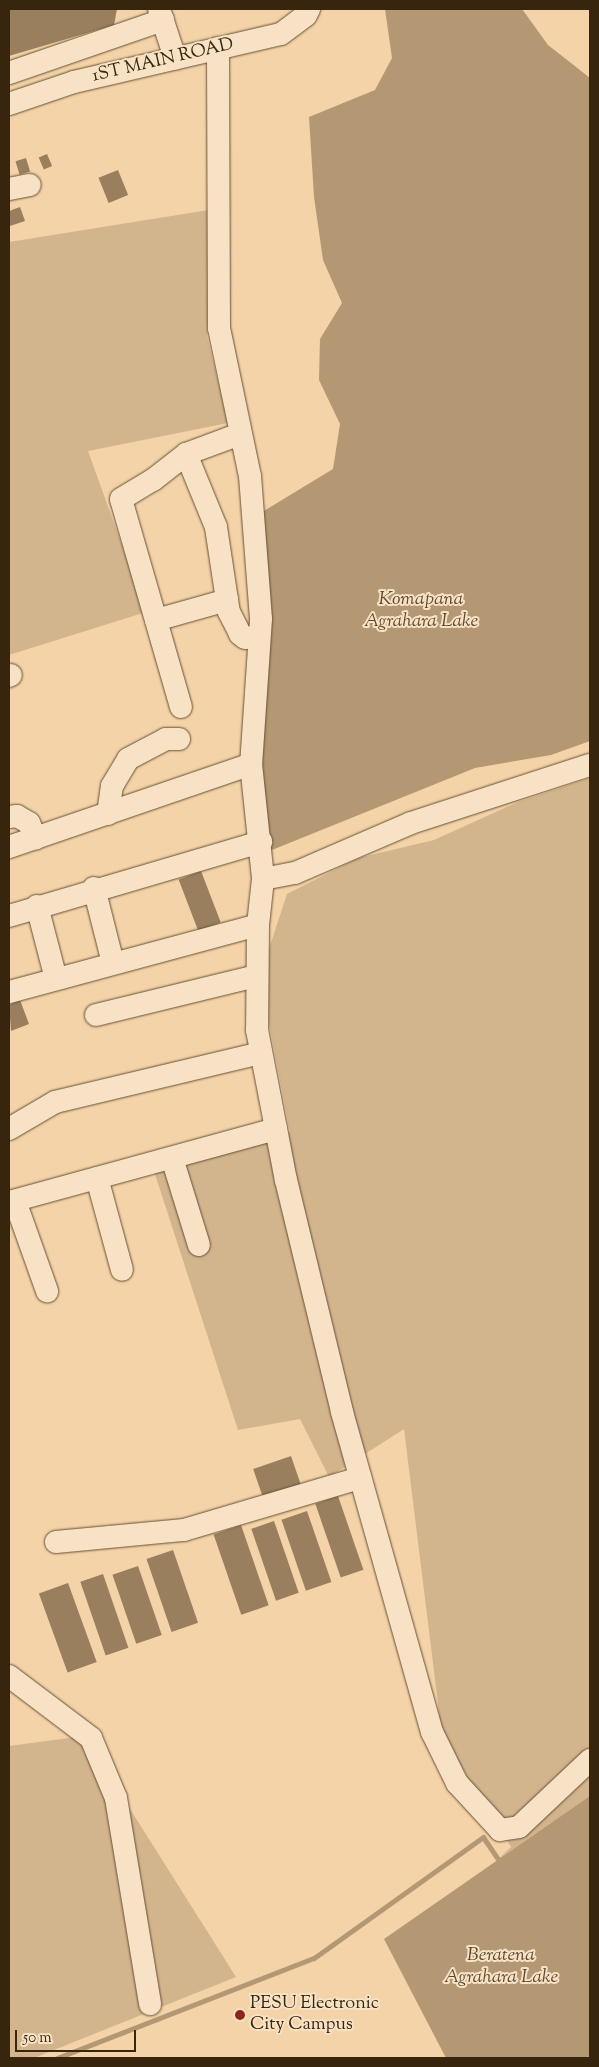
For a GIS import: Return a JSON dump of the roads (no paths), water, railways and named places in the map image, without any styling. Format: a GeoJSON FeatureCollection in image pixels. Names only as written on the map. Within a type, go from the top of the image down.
{"type":"FeatureCollection","features":[{"type":"Feature","properties":{"kind":"street","name":"1ST MAIN ROAD"},"geometry":{"type":"LineString","coordinates":[[9,104],[74,82],[281,34],[306,15],[309,9]]}},
{"type":"Feature","properties":{"kind":"street"},"geometry":{"type":"LineString","coordinates":[[9,73],[161,14],[175,58]]}},
{"type":"Feature","properties":{"kind":"street"},"geometry":{"type":"LineString","coordinates":[[218,48],[218,328],[250,476],[260,637],[251,764],[262,842],[263,879],[258,925],[256,976],[257,1030],[276,1129],[335,1383],[360,1478],[432,1732],[457,1783],[500,1830],[519,1827],[590,1760]]}},
{"type":"Feature","properties":{"kind":"street"},"geometry":{"type":"LineString","coordinates":[[181,707],[121,499],[153,480],[186,454],[240,434]]}},
{"type":"Feature","properties":{"kind":"street"},"geometry":{"type":"LineString","coordinates":[[186,454],[216,527],[227,600],[240,634],[245,638],[260,637]]}},
{"type":"Feature","properties":{"kind":"street"},"geometry":{"type":"LineString","coordinates":[[221,559],[255,550]]}},
{"type":"Feature","properties":{"kind":"street"},"geometry":{"type":"LineString","coordinates":[[156,620],[227,600]]}},
{"type":"Feature","properties":{"kind":"street"},"geometry":{"type":"LineString","coordinates":[[108,814],[112,786],[128,759],[166,739],[178,739]]}},
{"type":"Feature","properties":{"kind":"street"},"geometry":{"type":"LineString","coordinates":[[9,847],[251,764]]}},
{"type":"Feature","properties":{"kind":"street"},"geometry":{"type":"LineString","coordinates":[[263,879],[295,873],[411,824],[590,765]]}},
{"type":"Feature","properties":{"kind":"street"},"geometry":{"type":"LineString","coordinates":[[9,817],[18,816],[28,822],[36,839]]}},
{"type":"Feature","properties":{"kind":"street"},"geometry":{"type":"LineString","coordinates":[[9,916],[94,888],[262,842]]}},
{"type":"Feature","properties":{"kind":"street"},"geometry":{"type":"LineString","coordinates":[[94,888],[112,963]]}},
{"type":"Feature","properties":{"kind":"street"},"geometry":{"type":"LineString","coordinates":[[37,906],[56,979]]}},
{"type":"Feature","properties":{"kind":"street"},"geometry":{"type":"LineString","coordinates":[[9,992],[258,925]]}},
{"type":"Feature","properties":{"kind":"street"},"geometry":{"type":"LineString","coordinates":[[96,1015],[256,976]]}},
{"type":"Feature","properties":{"kind":"street"},"geometry":{"type":"LineString","coordinates":[[9,1129],[55,1102],[261,1053]]}},
{"type":"Feature","properties":{"kind":"street"},"geometry":{"type":"LineString","coordinates":[[47,1290],[12,1202],[276,1129]]}},
{"type":"Feature","properties":{"kind":"street"},"geometry":{"type":"LineString","coordinates":[[172,1158],[199,1246]]}},
{"type":"Feature","properties":{"kind":"street"},"geometry":{"type":"LineString","coordinates":[[97,1178],[122,1270]]}},
{"type":"Feature","properties":{"kind":"street"},"geometry":{"type":"LineString","coordinates":[[56,1542],[184,1530],[360,1478]]}},
{"type":"Feature","properties":{"kind":"street"},"geometry":{"type":"LineString","coordinates":[[9,1676],[90,1738],[116,1798],[150,2004]]}},
{"type":"Feature","properties":{"kind":"water","name":"Komapana Agrahara Lake"},"geometry":{"type":"Polygon","coordinates":[[[385,9],[522,9],[548,45],[590,78],[590,741],[551,755],[475,768],[252,858],[249,520],[333,469],[340,424],[319,380],[320,339],[342,303],[323,260],[314,197],[309,117],[375,90],[392,58],[385,9]]]}},
{"type":"Feature","properties":{"kind":"water","name":"Beratena Agrahara Lake"},"geometry":{"type":"Polygon","coordinates":[[[590,1796],[590,2058],[446,2058],[384,1939],[590,1796]]]}},
{"type":"Feature","properties":{"kind":"waterway"},"geometry":{"type":"LineString","coordinates":[[57,2058],[314,1958],[483,1837],[502,1865]]}},
{"type":"Feature","properties":{"kind":"place","name":"PESU Electronic City Campus"},"geometry":{"type":"Point","coordinates":[240,2015]}}]}
